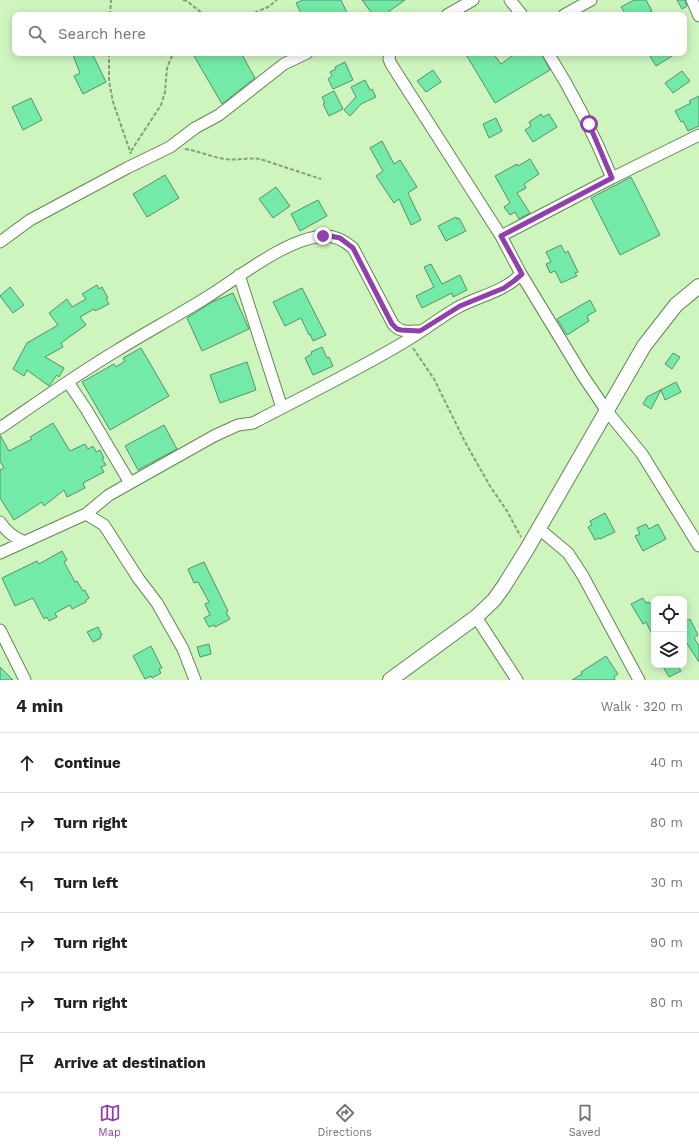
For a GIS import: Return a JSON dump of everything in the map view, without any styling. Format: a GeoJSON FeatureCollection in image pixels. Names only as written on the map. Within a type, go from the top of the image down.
{"type":"FeatureCollection","features":[{"type":"Feature","properties":{"kind":"street"},"geometry":{"type":"LineString","coordinates":[[452,12],[473,0]]}},
{"type":"Feature","properties":{"kind":"street"},"geometry":{"type":"LineString","coordinates":[[510,0],[520,12]]}},
{"type":"Feature","properties":{"kind":"street"},"geometry":{"type":"LineString","coordinates":[[569,12],[591,0]]}},
{"type":"Feature","properties":{"kind":"street"},"geometry":{"type":"LineString","coordinates":[[692,0],[699,16]]}},
{"type":"Feature","properties":{"kind":"street"},"geometry":{"type":"LineString","coordinates":[[0,242],[30,220],[127,168],[170,148],[195,128],[219,115],[284,64],[301,56]]}},
{"type":"Feature","properties":{"kind":"street"},"geometry":{"type":"LineString","coordinates":[[390,56],[390,64],[501,236],[583,376],[606,410],[642,454],[699,546]]}},
{"type":"Feature","properties":{"kind":"street"},"geometry":{"type":"LineString","coordinates":[[550,56],[589,124],[612,178]]}},
{"type":"Feature","properties":{"kind":"street"},"geometry":{"type":"LineString","coordinates":[[501,236],[612,178],[699,135]]}},
{"type":"Feature","properties":{"kind":"street"},"geometry":{"type":"LineString","coordinates":[[0,428],[116,351],[210,295],[239,275],[292,244],[323,236],[335,237],[353,248],[392,324],[397,329],[420,331]]}},
{"type":"Feature","properties":{"kind":"street"},"geometry":{"type":"LineString","coordinates":[[0,553],[23,541],[86,514],[109,495],[214,436],[238,425],[253,423],[282,408],[408,340],[460,306],[504,288],[522,274]]}},
{"type":"Feature","properties":{"kind":"street"},"geometry":{"type":"LineString","coordinates":[[239,275],[282,408]]}},
{"type":"Feature","properties":{"kind":"street"},"geometry":{"type":"LineString","coordinates":[[394,679],[476,617],[494,600],[527,549],[644,346],[676,305],[699,286]]}},
{"type":"Feature","properties":{"kind":"street"},"geometry":{"type":"LineString","coordinates":[[68,382],[86,409],[130,483]]}},
{"type":"Feature","properties":{"kind":"street"},"geometry":{"type":"LineString","coordinates":[[86,514],[104,525],[138,578],[157,603],[183,649],[195,680]]}},
{"type":"Feature","properties":{"kind":"street"},"geometry":{"type":"LineString","coordinates":[[0,522],[14,537],[23,541]]}},
{"type":"Feature","properties":{"kind":"street"},"geometry":{"type":"LineString","coordinates":[[538,528],[568,553],[583,576],[639,680]]}},
{"type":"Feature","properties":{"kind":"street"},"geometry":{"type":"LineString","coordinates":[[476,617],[517,680]]}},
{"type":"Feature","properties":{"kind":"street"},"geometry":{"type":"LineString","coordinates":[[0,630],[25,680]]}},
{"type":"Feature","properties":{"kind":"path"},"geometry":{"type":"LineString","coordinates":[[110,12],[111,0]]}},
{"type":"Feature","properties":{"kind":"path"},"geometry":{"type":"LineString","coordinates":[[183,0],[187,1],[200,12]]}},
{"type":"Feature","properties":{"kind":"path"},"geometry":{"type":"LineString","coordinates":[[256,12],[268,7],[277,0]]}},
{"type":"Feature","properties":{"kind":"path"},"geometry":{"type":"LineString","coordinates":[[109,56],[109,81],[113,102],[132,151]]}},
{"type":"Feature","properties":{"kind":"path"},"geometry":{"type":"LineString","coordinates":[[127,168],[132,151],[161,105],[165,92],[167,68],[172,56]]}},
{"type":"Feature","properties":{"kind":"path"},"geometry":{"type":"LineString","coordinates":[[170,148],[197,150],[225,159],[260,159],[321,179]]}},
{"type":"Feature","properties":{"kind":"path"},"geometry":{"type":"LineString","coordinates":[[408,340],[434,379],[465,442],[490,486],[507,511],[527,549]]}},
{"type":"Feature","properties":{"kind":"building"},"geometry":{"type":"Polygon","coordinates":[[[303,0],[341,0],[347,12],[300,12],[296,3],[303,0]]]}},
{"type":"Feature","properties":{"kind":"building"},"geometry":{"type":"Polygon","coordinates":[[[362,0],[405,0],[388,12],[371,12],[362,0]]]}},
{"type":"Feature","properties":{"kind":"building"},"geometry":{"type":"Polygon","coordinates":[[[634,0],[646,0],[652,11],[624,12],[621,7],[634,0]]]}},
{"type":"Feature","properties":{"kind":"building"},"geometry":{"type":"Polygon","coordinates":[[[677,0],[685,0],[687,6],[682,9],[677,0]]]}},
{"type":"Feature","properties":{"kind":"building"},"geometry":{"type":"Polygon","coordinates":[[[73,56],[93,56],[106,82],[83,94],[74,76],[80,73],[73,56]]]}},
{"type":"Feature","properties":{"kind":"building"},"geometry":{"type":"Polygon","coordinates":[[[194,56],[243,56],[255,78],[222,104],[194,56]]]}},
{"type":"Feature","properties":{"kind":"building"},"geometry":{"type":"Polygon","coordinates":[[[467,56],[495,56],[501,64],[512,56],[543,56],[550,70],[495,103],[467,56]]]}},
{"type":"Feature","properties":{"kind":"building"},"geometry":{"type":"Polygon","coordinates":[[[650,56],[672,56],[656,66],[650,56]]]}},
{"type":"Feature","properties":{"kind":"building"},"geometry":{"type":"Polygon","coordinates":[[[345,62],[353,80],[333,89],[328,79],[332,76],[330,72],[336,69],[335,67],[345,62]]]}},
{"type":"Feature","properties":{"kind":"building"},"geometry":{"type":"Polygon","coordinates":[[[433,70],[441,82],[426,92],[417,81],[433,70]]]}},
{"type":"Feature","properties":{"kind":"building"},"geometry":{"type":"Polygon","coordinates":[[[682,71],[690,81],[673,93],[665,83],[682,71]]]}},
{"type":"Feature","properties":{"kind":"building"},"geometry":{"type":"Polygon","coordinates":[[[365,80],[370,90],[372,89],[376,97],[361,104],[350,116],[344,110],[356,97],[351,87],[365,80]]]}},
{"type":"Feature","properties":{"kind":"building"},"geometry":{"type":"Polygon","coordinates":[[[334,91],[343,109],[329,116],[323,104],[325,103],[322,97],[334,91]]]}},
{"type":"Feature","properties":{"kind":"building"},"geometry":{"type":"Polygon","coordinates":[[[699,96],[699,126],[688,131],[683,121],[681,122],[675,111],[691,103],[689,101],[699,96]]]}},
{"type":"Feature","properties":{"kind":"building"},"geometry":{"type":"Polygon","coordinates":[[[31,98],[42,120],[23,130],[12,107],[31,98]]]}},
{"type":"Feature","properties":{"kind":"building"},"geometry":{"type":"Polygon","coordinates":[[[541,114],[543,117],[549,114],[557,127],[533,142],[525,130],[531,126],[529,122],[541,114]]]}},
{"type":"Feature","properties":{"kind":"building"},"geometry":{"type":"Polygon","coordinates":[[[496,118],[502,131],[489,138],[483,124],[496,118]]]}},
{"type":"Feature","properties":{"kind":"building"},"geometry":{"type":"Polygon","coordinates":[[[382,141],[394,164],[400,160],[417,187],[408,193],[421,220],[411,225],[399,199],[394,203],[376,176],[383,171],[370,148],[382,141]]]}},
{"type":"Feature","properties":{"kind":"building"},"geometry":{"type":"Polygon","coordinates":[[[530,159],[539,174],[524,184],[526,188],[517,193],[530,213],[519,219],[515,212],[510,215],[504,207],[510,203],[495,176],[530,159]]]}},
{"type":"Feature","properties":{"kind":"building"},"geometry":{"type":"Polygon","coordinates":[[[165,175],[179,198],[147,217],[133,194],[165,175]]]}},
{"type":"Feature","properties":{"kind":"building"},"geometry":{"type":"Polygon","coordinates":[[[631,177],[660,235],[620,255],[591,198],[631,177]]]}},
{"type":"Feature","properties":{"kind":"building"},"geometry":{"type":"Polygon","coordinates":[[[276,187],[290,206],[273,218],[259,199],[276,187]]]}},
{"type":"Feature","properties":{"kind":"building"},"geometry":{"type":"Polygon","coordinates":[[[318,200],[327,216],[300,231],[291,214],[318,200]]]}},
{"type":"Feature","properties":{"kind":"building"},"geometry":{"type":"Polygon","coordinates":[[[456,217],[457,219],[459,218],[466,231],[446,241],[438,226],[456,217]]]}},
{"type":"Feature","properties":{"kind":"building"},"geometry":{"type":"Polygon","coordinates":[[[561,245],[565,253],[568,251],[578,272],[575,273],[577,276],[561,283],[555,271],[550,273],[546,264],[551,262],[546,252],[561,245]]]}},
{"type":"Feature","properties":{"kind":"building"},"geometry":{"type":"Polygon","coordinates":[[[431,264],[442,284],[460,275],[467,290],[453,297],[452,293],[422,308],[416,296],[434,287],[424,267],[431,264]]]}},
{"type":"Feature","properties":{"kind":"building"},"geometry":{"type":"Polygon","coordinates":[[[97,285],[99,289],[102,287],[108,298],[106,299],[109,304],[95,311],[94,309],[80,317],[86,325],[61,343],[63,347],[45,357],[64,368],[59,377],[57,375],[49,386],[27,370],[24,376],[13,369],[27,343],[58,325],[49,313],[67,299],[72,307],[86,299],[82,294],[97,285]]]}},
{"type":"Feature","properties":{"kind":"building"},"geometry":{"type":"Polygon","coordinates":[[[10,287],[24,305],[13,313],[0,296],[10,287]]]}},
{"type":"Feature","properties":{"kind":"building"},"geometry":{"type":"Polygon","coordinates":[[[302,288],[326,335],[313,341],[301,318],[285,326],[273,302],[302,288]]]}},
{"type":"Feature","properties":{"kind":"building"},"geometry":{"type":"Polygon","coordinates":[[[233,293],[249,329],[202,351],[187,318],[212,302],[233,293]]]}},
{"type":"Feature","properties":{"kind":"building"},"geometry":{"type":"Polygon","coordinates":[[[590,300],[596,311],[587,316],[589,321],[567,335],[557,319],[590,300]]]}},
{"type":"Feature","properties":{"kind":"building"},"geometry":{"type":"Polygon","coordinates":[[[322,347],[333,366],[313,375],[305,358],[312,354],[311,352],[322,347]]]}},
{"type":"Feature","properties":{"kind":"building"},"geometry":{"type":"Polygon","coordinates":[[[141,348],[169,396],[110,430],[82,382],[114,364],[116,367],[125,361],[123,358],[141,348]]]}},
{"type":"Feature","properties":{"kind":"building"},"geometry":{"type":"Polygon","coordinates":[[[673,353],[680,357],[672,369],[665,364],[673,353]]]}},
{"type":"Feature","properties":{"kind":"building"},"geometry":{"type":"Polygon","coordinates":[[[247,362],[256,390],[220,403],[210,375],[247,362]]]}},
{"type":"Feature","properties":{"kind":"building"},"geometry":{"type":"Polygon","coordinates":[[[676,382],[681,392],[665,400],[661,390],[651,409],[643,404],[647,397],[676,382]]]}},
{"type":"Feature","properties":{"kind":"building"},"geometry":{"type":"Polygon","coordinates":[[[53,423],[70,451],[85,444],[88,449],[93,446],[96,452],[100,450],[104,458],[102,459],[106,465],[101,467],[104,472],[83,483],[85,488],[67,497],[64,490],[44,506],[42,502],[14,520],[0,498],[0,470],[4,468],[0,461],[0,435],[9,451],[32,439],[30,437],[53,423]]]}},
{"type":"Feature","properties":{"kind":"building"},"geometry":{"type":"Polygon","coordinates":[[[164,425],[177,449],[138,470],[125,446],[164,425]]]}},
{"type":"Feature","properties":{"kind":"building"},"geometry":{"type":"Polygon","coordinates":[[[605,513],[615,532],[595,540],[588,527],[592,525],[590,521],[605,513]]]}},
{"type":"Feature","properties":{"kind":"building"},"geometry":{"type":"Polygon","coordinates":[[[646,524],[649,529],[658,524],[666,539],[643,551],[635,536],[640,534],[637,528],[646,524]]]}},
{"type":"Feature","properties":{"kind":"building"},"geometry":{"type":"Polygon","coordinates":[[[62,551],[67,560],[64,562],[75,582],[77,581],[83,591],[85,590],[89,598],[86,602],[72,609],[70,605],[55,613],[57,617],[49,621],[47,617],[44,619],[33,598],[15,606],[2,578],[37,561],[39,564],[62,551]]]}},
{"type":"Feature","properties":{"kind":"building"},"geometry":{"type":"Polygon","coordinates":[[[204,562],[228,611],[226,612],[230,619],[215,627],[214,625],[209,627],[204,618],[210,615],[205,604],[209,602],[198,582],[194,583],[188,569],[204,562]]]}},
{"type":"Feature","properties":{"kind":"building"},"geometry":{"type":"Polygon","coordinates":[[[643,598],[646,603],[651,603],[651,632],[646,622],[643,624],[631,604],[643,598]]]}},
{"type":"Feature","properties":{"kind":"building"},"geometry":{"type":"Polygon","coordinates":[[[690,619],[698,635],[694,638],[699,646],[699,662],[687,644],[687,620],[690,619]]]}},
{"type":"Feature","properties":{"kind":"building"},"geometry":{"type":"Polygon","coordinates":[[[98,627],[102,635],[100,636],[101,638],[93,642],[87,632],[98,627]]]}},
{"type":"Feature","properties":{"kind":"building"},"geometry":{"type":"Polygon","coordinates":[[[209,644],[211,654],[200,657],[197,647],[209,644]]]}},
{"type":"Feature","properties":{"kind":"building"},"geometry":{"type":"Polygon","coordinates":[[[151,646],[162,668],[159,669],[161,673],[152,678],[151,676],[145,679],[133,656],[151,646]]]}},
{"type":"Feature","properties":{"kind":"building"},"geometry":{"type":"Polygon","coordinates":[[[606,656],[618,674],[614,677],[615,680],[572,680],[582,674],[581,672],[606,656]]]}},
{"type":"Feature","properties":{"kind":"building"},"geometry":{"type":"Polygon","coordinates":[[[0,667],[13,680],[0,680],[0,667]]]}},
{"type":"Feature","properties":{"kind":"building"},"geometry":{"type":"Polygon","coordinates":[[[664,668],[679,668],[681,671],[669,677],[664,668]]]}},
{"type":"Feature","properties":{"kind":"route"},"geometry":{"type":"LineString","coordinates":[[323,236],[340,238],[353,248],[392,324],[397,329],[420,331],[460,306],[504,288],[522,274],[501,236],[612,178],[589,124]]}}]}
